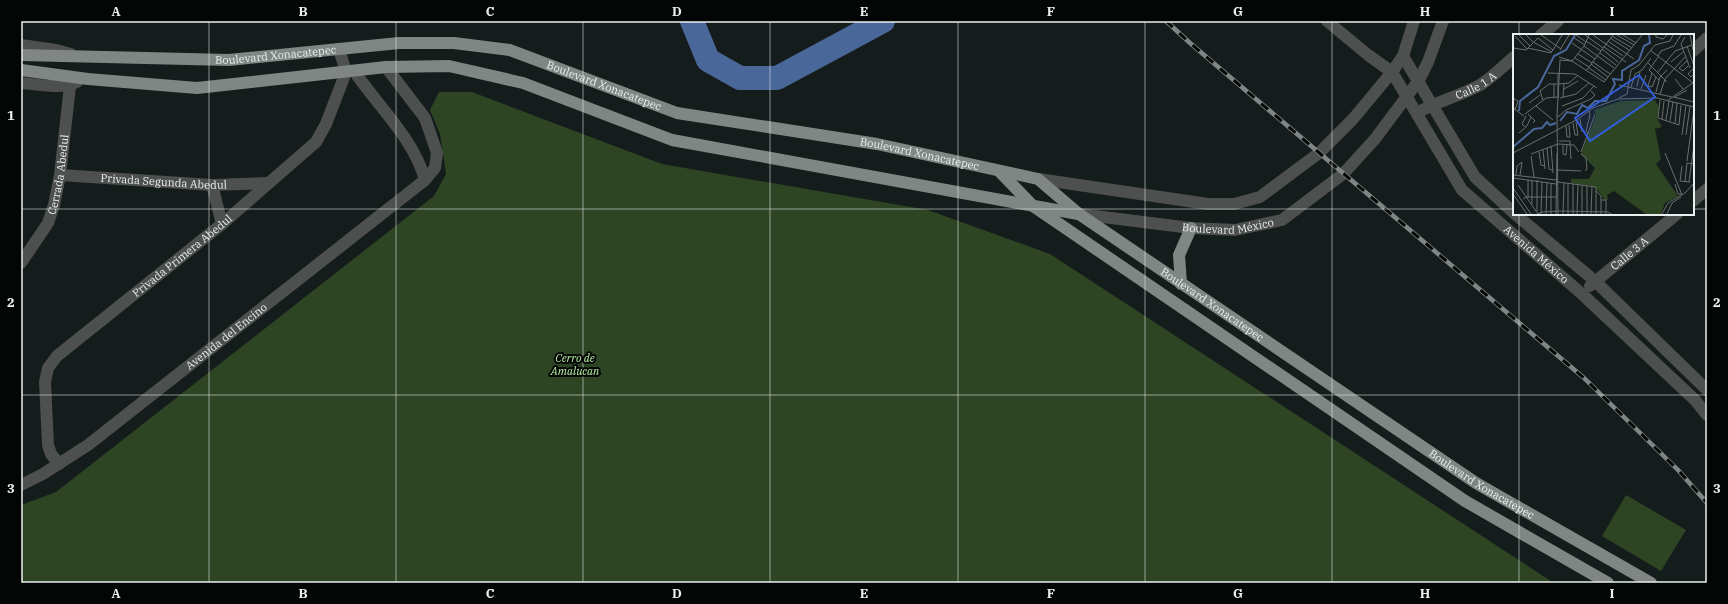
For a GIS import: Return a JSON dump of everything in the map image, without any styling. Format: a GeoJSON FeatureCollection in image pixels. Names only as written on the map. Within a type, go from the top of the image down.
{"type":"FeatureCollection","features":[{"type":"Feature","properties":{"kind":"main road","name":"Boulevard Xonacatepec"},"geometry":{"type":"LineString","coordinates":[[26,55],[229,60],[399,44],[454,43],[510,50],[677,113],[877,144],[1000,172],[1038,179],[1079,214],[1476,483],[1651,583]]}},
{"type":"Feature","properties":{"kind":"main road","name":"Boulevard Xonacatepec"},"geometry":{"type":"LineString","coordinates":[[25,71],[75,80],[198,88],[386,67],[449,66],[523,83],[672,140],[1033,206],[1465,501],[1608,583]]}},
{"type":"Feature","properties":{"kind":"main road"},"geometry":{"type":"LineString","coordinates":[[1000,172],[1033,206]]}},
{"type":"Feature","properties":{"kind":"main road","name":"Boulevard México"},"geometry":{"type":"LineString","coordinates":[[1033,206],[1079,214]]}},
{"type":"Feature","properties":{"kind":"main road"},"geometry":{"type":"LineString","coordinates":[[1181,284],[1179,255],[1191,228]]}},
{"type":"Feature","properties":{"kind":"street"},"geometry":{"type":"LineString","coordinates":[[1327,21],[1368,55],[1392,72]]}},
{"type":"Feature","properties":{"kind":"street","name":"Boulevard México"},"geometry":{"type":"LineString","coordinates":[[1038,179],[1208,204],[1234,204],[1260,197],[1319,153],[1353,119],[1392,72],[1403,56],[1414,21]]}},
{"type":"Feature","properties":{"kind":"street","name":"Boulevard México"},"geometry":{"type":"LineString","coordinates":[[1079,214],[1191,228],[1235,230],[1282,220],[1343,174],[1375,139],[1418,80],[1428,62],[1443,21]]}},
{"type":"Feature","properties":{"kind":"street"},"geometry":{"type":"LineString","coordinates":[[1542,34],[1558,21]]}},
{"type":"Feature","properties":{"kind":"street"},"geometry":{"type":"LineString","coordinates":[[1694,50],[1707,38]]}},
{"type":"Feature","properties":{"kind":"street","name":"Boulevard Xonacatepec"},"geometry":{"type":"LineString","coordinates":[[21,45],[56,50],[79,57]]}},
{"type":"Feature","properties":{"kind":"street"},"geometry":{"type":"LineString","coordinates":[[339,49],[350,71],[407,143],[422,166],[425,180]]}},
{"type":"Feature","properties":{"kind":"street","name":"Avenida México"},"geometry":{"type":"LineString","coordinates":[[1403,56],[1433,104],[1475,177],[1513,211]]}},
{"type":"Feature","properties":{"kind":"street","name":"Calle 1 A"},"geometry":{"type":"LineString","coordinates":[[1417,113],[1433,104],[1463,94],[1482,84],[1513,59]]}},
{"type":"Feature","properties":{"kind":"street","name":"Avenida del Encino"},"geometry":{"type":"LineString","coordinates":[[21,485],[59,464],[88,445],[425,180],[435,168],[437,153],[425,118],[386,67]]}},
{"type":"Feature","properties":{"kind":"street","name":"Privada Primera Abedul"},"geometry":{"type":"LineString","coordinates":[[59,464],[51,454],[48,445],[45,382],[48,368],[57,356],[222,224],[267,183],[316,142],[326,124],[350,71]]}},
{"type":"Feature","properties":{"kind":"street","name":"Avenida México"},"geometry":{"type":"LineString","coordinates":[[1392,72],[1462,190],[1582,294],[1695,400],[1707,415]]}},
{"type":"Feature","properties":{"kind":"street","name":"Boulevard Xonacatepec"},"geometry":{"type":"LineString","coordinates":[[21,83],[75,80]]}},
{"type":"Feature","properties":{"kind":"street","name":"Cerrada Abedul"},"geometry":{"type":"LineString","coordinates":[[21,263],[48,223],[54,205],[75,80]]}},
{"type":"Feature","properties":{"kind":"street","name":"Privada Segunda Abedul"},"geometry":{"type":"LineString","coordinates":[[60,175],[212,185],[267,183]]}},
{"type":"Feature","properties":{"kind":"street"},"geometry":{"type":"LineString","coordinates":[[212,185],[222,224]]}},
{"type":"Feature","properties":{"kind":"street"},"geometry":{"type":"LineString","coordinates":[[1694,199],[1707,189]]}},
{"type":"Feature","properties":{"kind":"street","name":"Avenida México"},"geometry":{"type":"LineString","coordinates":[[1517,215],[1595,281],[1707,390]]}},
{"type":"Feature","properties":{"kind":"street","name":"Calle 3 A"},"geometry":{"type":"LineString","coordinates":[[1582,294],[1595,281],[1676,215]]}},
{"type":"Feature","properties":{"kind":"green space","name":"Cerro de Amalucan"},"geometry":{"type":"Polygon","coordinates":[[[439,92],[472,92],[662,164],[928,210],[1050,254],[1554,583],[21,583],[21,505],[56,492],[434,196],[446,174],[440,134],[430,110],[439,92]]]}},
{"type":"Feature","properties":{"kind":"green space"},"geometry":{"type":"Polygon","coordinates":[[[1626,495],[1686,530],[1661,571],[1602,536],[1626,495]]]}},
{"type":"Feature","properties":{"kind":"waterway"},"geometry":{"type":"LineString","coordinates":[[692,21],[708,60],[740,78],[777,78],[883,21]]}},
{"type":"Feature","properties":{"kind":"railway"},"geometry":{"type":"LineString","coordinates":[[1166,21],[1584,378],[1678,470],[1707,503]]}}]}
